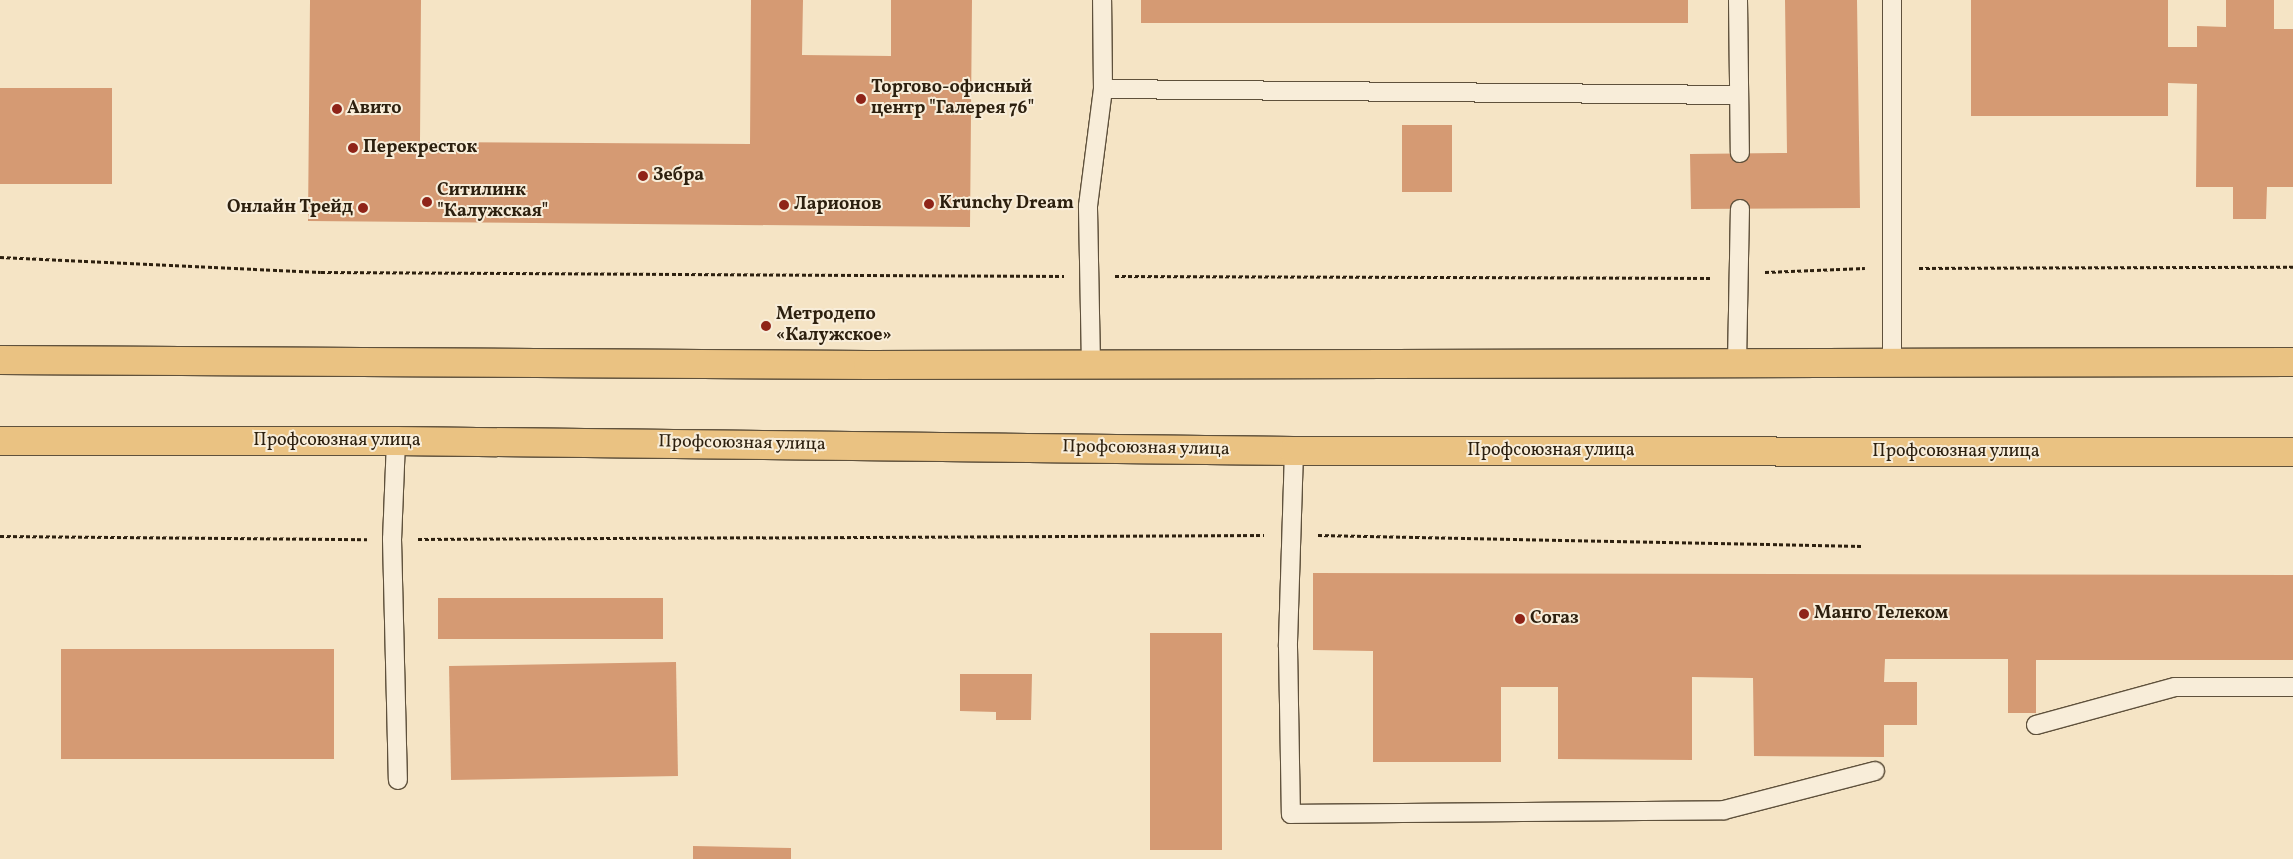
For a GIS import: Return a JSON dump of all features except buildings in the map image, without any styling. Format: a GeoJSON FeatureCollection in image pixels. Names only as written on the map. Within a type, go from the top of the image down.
{"type":"FeatureCollection","features":[{"type":"Feature","properties":{"kind":"main road"},"geometry":{"type":"LineString","coordinates":[[0,360],[1091,365],[2293,362]]}},
{"type":"Feature","properties":{"kind":"main road","name":"Профсоюзная улица"},"geometry":{"type":"LineString","coordinates":[[0,441],[396,441],[1294,451],[2293,452]]}},
{"type":"Feature","properties":{"kind":"lane"},"geometry":{"type":"LineString","coordinates":[[1091,365],[1088,206],[1103,89],[1102,0]]}},
{"type":"Feature","properties":{"kind":"lane"},"geometry":{"type":"LineString","coordinates":[[1738,0],[1740,153]]}},
{"type":"Feature","properties":{"kind":"lane"},"geometry":{"type":"LineString","coordinates":[[1892,0],[1892,363]]}},
{"type":"Feature","properties":{"kind":"lane"},"geometry":{"type":"LineString","coordinates":[[1103,89],[1739,95]]}},
{"type":"Feature","properties":{"kind":"lane"},"geometry":{"type":"LineString","coordinates":[[1737,363],[1740,209]]}},
{"type":"Feature","properties":{"kind":"lane"},"geometry":{"type":"LineString","coordinates":[[396,441],[392,539],[398,780]]}},
{"type":"Feature","properties":{"kind":"lane"},"geometry":{"type":"LineString","coordinates":[[1294,451],[1288,647],[1291,814],[1724,810],[1875,771]]}},
{"type":"Feature","properties":{"kind":"lane"},"geometry":{"type":"LineString","coordinates":[[2036,725],[2175,687],[2293,687]]}},
{"type":"Feature","properties":{"kind":"path"},"geometry":{"type":"LineString","coordinates":[[0,257],[321,272],[1089,276],[1738,278],[1780,268],[2293,267]]}},
{"type":"Feature","properties":{"kind":"path"},"geometry":{"type":"LineString","coordinates":[[0,536],[392,539],[1292,535],[1862,546]]}},
{"type":"Feature","properties":{"kind":"place","name":"Торгово-офисный центр \"Галерея 76\""},"geometry":{"type":"Point","coordinates":[861,99]}},
{"type":"Feature","properties":{"kind":"place","name":"Авито"},"geometry":{"type":"Point","coordinates":[337,109]}},
{"type":"Feature","properties":{"kind":"place","name":"Перекресток"},"geometry":{"type":"Point","coordinates":[353,148]}},
{"type":"Feature","properties":{"kind":"place","name":"Зебра"},"geometry":{"type":"Point","coordinates":[643,176]}},
{"type":"Feature","properties":{"kind":"place","name":"Ситилинк \"Калужская\""},"geometry":{"type":"Point","coordinates":[427,202]}},
{"type":"Feature","properties":{"kind":"place","name":"Krunchy Dream"},"geometry":{"type":"Point","coordinates":[929,204]}},
{"type":"Feature","properties":{"kind":"place","name":"Ларионов"},"geometry":{"type":"Point","coordinates":[784,205]}},
{"type":"Feature","properties":{"kind":"place","name":"Онлайн Трейд"},"geometry":{"type":"Point","coordinates":[363,208]}},
{"type":"Feature","properties":{"kind":"place","name":"Метродепо «Калужское»"},"geometry":{"type":"Point","coordinates":[766,326]}},
{"type":"Feature","properties":{"kind":"place","name":"Манго Телеком"},"geometry":{"type":"Point","coordinates":[1804,614]}},
{"type":"Feature","properties":{"kind":"place","name":"Согаз"},"geometry":{"type":"Point","coordinates":[1520,619]}}]}
